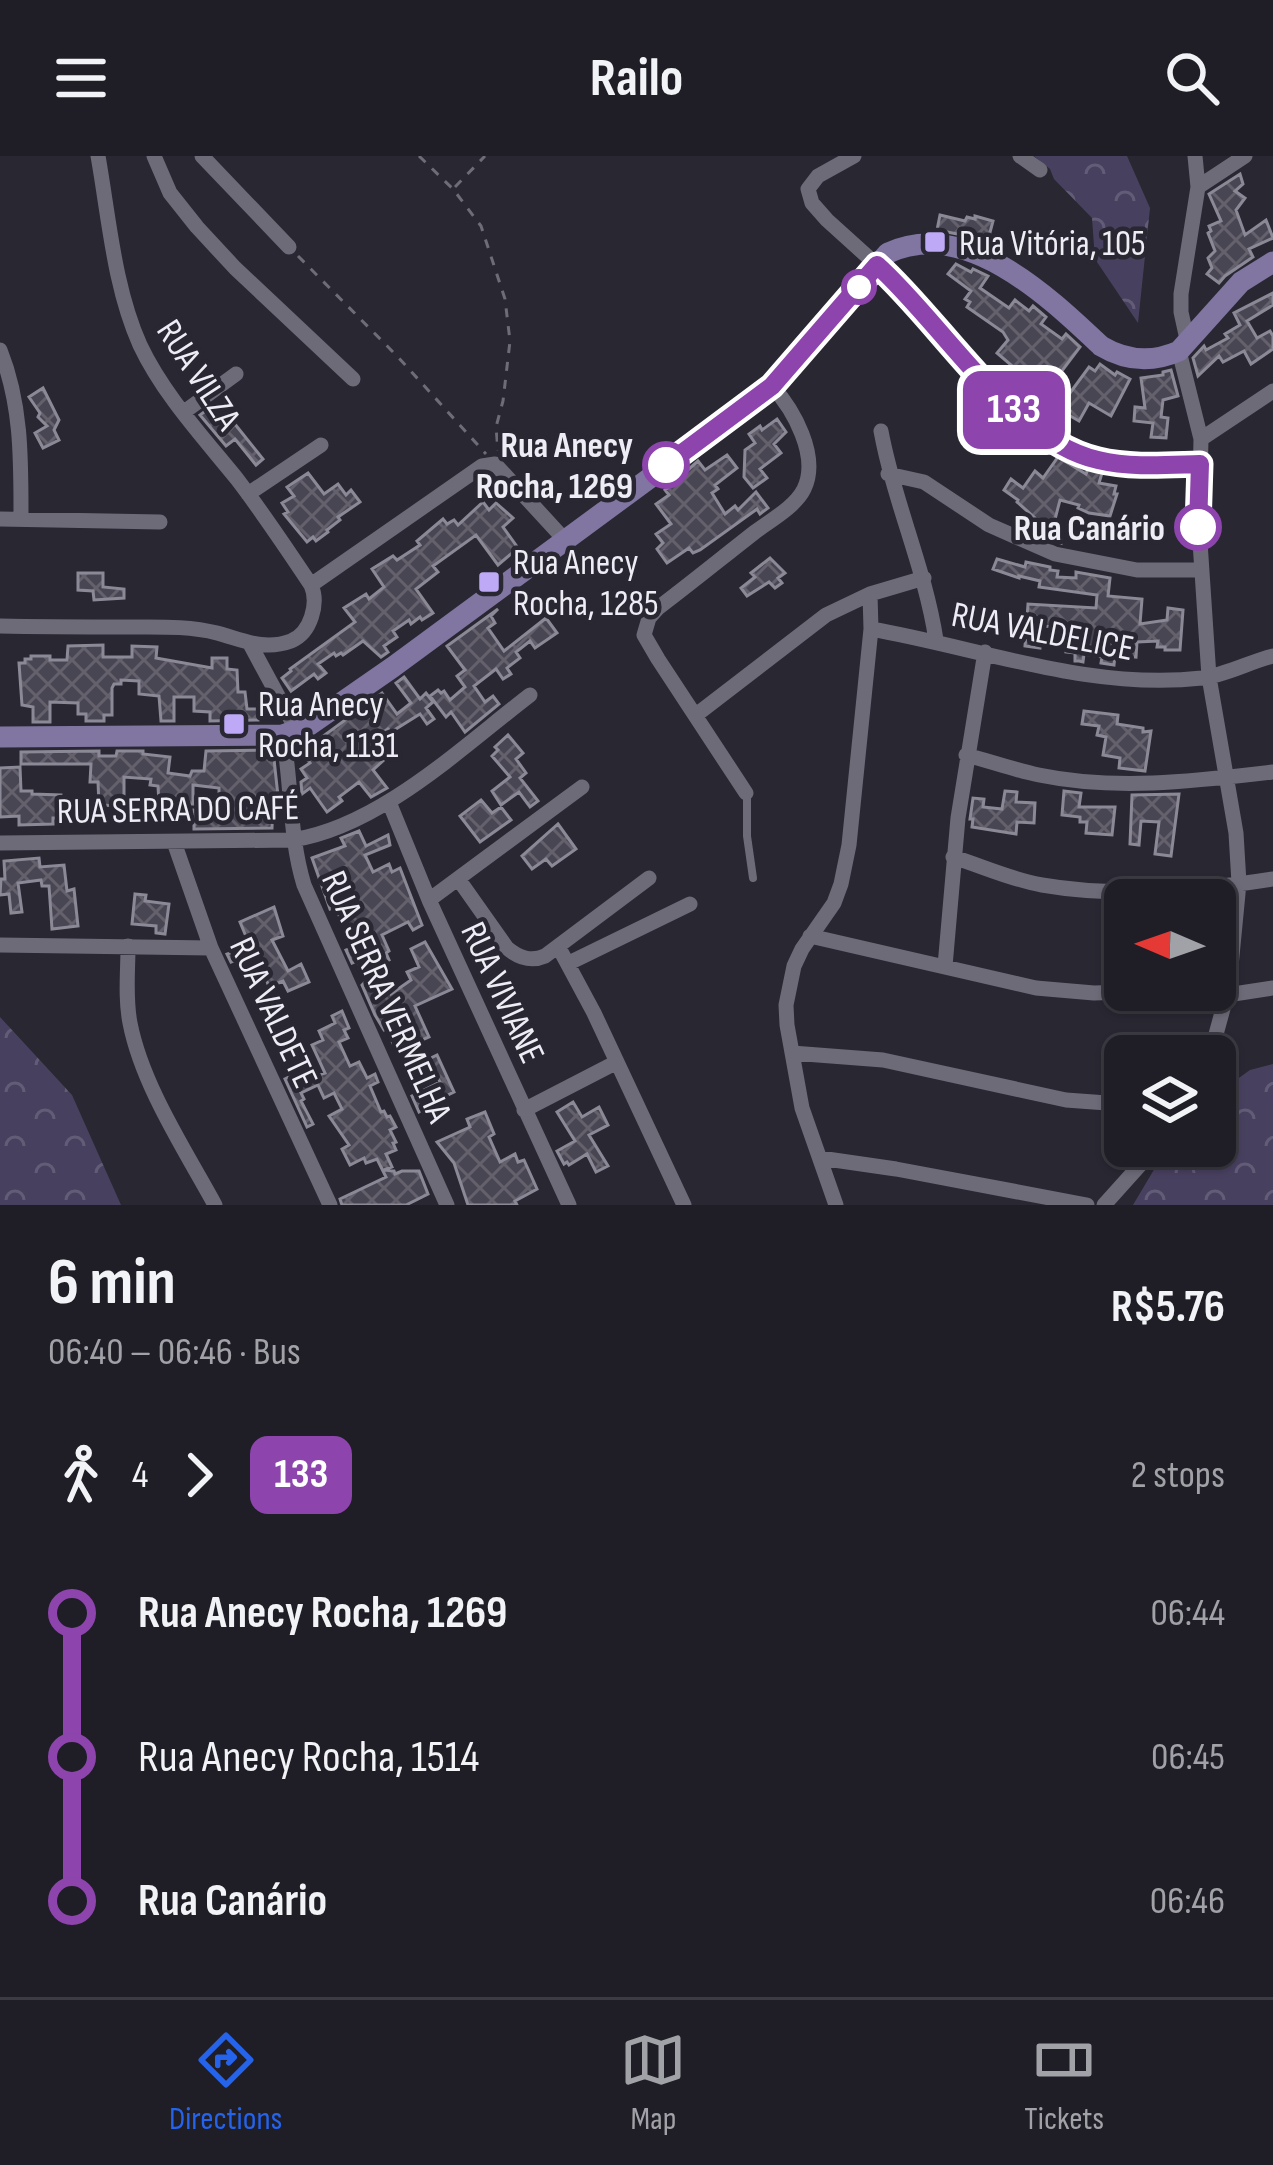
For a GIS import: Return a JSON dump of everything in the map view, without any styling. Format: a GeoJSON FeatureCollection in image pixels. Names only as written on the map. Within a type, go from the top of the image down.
{"type":"FeatureCollection","features":[{"type":"Feature","properties":{"kind":"street","name":"RUA VILZA"},"geometry":{"type":"LineString","coordinates":[[98,156],[121,284],[149,362],[248,494],[313,591]]}},
{"type":"Feature","properties":{"kind":"street"},"geometry":{"type":"LineString","coordinates":[[154,156],[170,193],[197,227],[353,379]]}},
{"type":"Feature","properties":{"kind":"street"},"geometry":{"type":"LineString","coordinates":[[202,156],[289,247]]}},
{"type":"Feature","properties":{"kind":"street"},"geometry":{"type":"LineString","coordinates":[[854,156],[818,176],[808,189],[812,203],[900,286],[995,395],[1061,445],[1094,459],[1120,464],[1200,464]]}},
{"type":"Feature","properties":{"kind":"street"},"geometry":{"type":"LineString","coordinates":[[1020,156],[1040,170]]}},
{"type":"Feature","properties":{"kind":"street"},"geometry":{"type":"LineString","coordinates":[[1195,156],[1198,187],[1180,312],[1201,439],[1198,527],[1209,677],[1236,833],[1236,904]]}},
{"type":"Feature","properties":{"kind":"street"},"geometry":{"type":"LineString","coordinates":[[1198,187],[1245,156]]}},
{"type":"Feature","properties":{"kind":"street"},"geometry":{"type":"LineString","coordinates":[[0,737],[290,733],[393,667],[772,386],[889,253],[918,244],[965,251],[1010,270],[1101,346],[1138,360],[1166,357],[1183,347],[1241,282],[1273,262]]}},
{"type":"Feature","properties":{"kind":"street"},"geometry":{"type":"LineString","coordinates":[[0,350],[17,405],[21,519]]}},
{"type":"Feature","properties":{"kind":"street"},"geometry":{"type":"LineString","coordinates":[[184,412],[236,374]]}},
{"type":"Feature","properties":{"kind":"street"},"geometry":{"type":"LineString","coordinates":[[746,793],[644,635],[658,608],[787,508],[806,487],[808,465],[800,430],[772,386]]}},
{"type":"Feature","properties":{"kind":"street"},"geometry":{"type":"LineString","coordinates":[[1201,439],[1273,391]]}},
{"type":"Feature","properties":{"kind":"street"},"geometry":{"type":"LineString","coordinates":[[880,431],[888,474],[924,578],[936,640]]}},
{"type":"Feature","properties":{"kind":"street"},"geometry":{"type":"LineString","coordinates":[[248,494],[321,445]]}},
{"type":"Feature","properties":{"kind":"street"},"geometry":{"type":"LineString","coordinates":[[0,626],[174,628],[274,645],[299,637],[310,620],[313,591],[482,466],[495,464],[564,538]]}},
{"type":"Feature","properties":{"kind":"street"},"geometry":{"type":"LineString","coordinates":[[888,474],[924,482],[989,525],[1054,554],[1137,570],[1201,570]]}},
{"type":"Feature","properties":{"kind":"street"},"geometry":{"type":"LineString","coordinates":[[0,519],[160,522]]}},
{"type":"Feature","properties":{"kind":"street"},"geometry":{"type":"LineString","coordinates":[[696,715],[826,615],[870,594],[924,578]]}},
{"type":"Feature","properties":{"kind":"street"},"geometry":{"type":"LineString","coordinates":[[836,1205],[802,1108],[786,1005],[794,967],[809,936],[834,903],[850,845],[871,628],[870,594]]}},
{"type":"Feature","properties":{"kind":"street","name":"RUA VALDELICE"},"geometry":{"type":"LineString","coordinates":[[871,628],[1116,679],[1209,677],[1273,656]]}},
{"type":"Feature","properties":{"kind":"street"},"geometry":{"type":"LineString","coordinates":[[250,644],[290,733]]}},
{"type":"Feature","properties":{"kind":"street"},"geometry":{"type":"LineString","coordinates":[[945,966],[966,754],[985,652]]}},
{"type":"Feature","properties":{"kind":"street","name":"RUA SERRA DO CAFÉ"},"geometry":{"type":"LineString","coordinates":[[0,843],[318,836],[389,802],[530,695]]}},
{"type":"Feature","properties":{"kind":"street","name":"RUA SERRA VERMELHA"},"geometry":{"type":"LineString","coordinates":[[290,733],[292,840],[304,885],[447,1205]]}},
{"type":"Feature","properties":{"kind":"street"},"geometry":{"type":"LineString","coordinates":[[966,754],[1040,775],[1080,780],[1179,783],[1273,772]]}},
{"type":"Feature","properties":{"kind":"street"},"geometry":{"type":"LineString","coordinates":[[429,900],[582,787]]}},
{"type":"Feature","properties":{"kind":"street","name":"RUA VIVIANE"},"geometry":{"type":"LineString","coordinates":[[389,802],[569,1205]]}},
{"type":"Feature","properties":{"kind":"street","name":"RUA VALDETE"},"geometry":{"type":"LineString","coordinates":[[174,842],[211,947],[330,1205]]}},
{"type":"Feature","properties":{"kind":"street"},"geometry":{"type":"LineString","coordinates":[[953,857],[1040,884],[1166,891],[1273,879]]}},
{"type":"Feature","properties":{"kind":"street"},"geometry":{"type":"LineString","coordinates":[[459,880],[515,955],[539,958],[649,878]]}},
{"type":"Feature","properties":{"kind":"street"},"geometry":{"type":"LineString","coordinates":[[569,963],[690,904]]}},
{"type":"Feature","properties":{"kind":"street"},"geometry":{"type":"LineString","coordinates":[[809,936],[997,981],[1068,992],[1104,991]]}},
{"type":"Feature","properties":{"kind":"street"},"geometry":{"type":"LineString","coordinates":[[0,945],[211,947]]}},
{"type":"Feature","properties":{"kind":"street"},"geometry":{"type":"LineString","coordinates":[[128,946],[129,1017],[135,1044],[214,1205]]}},
{"type":"Feature","properties":{"kind":"street"},"geometry":{"type":"LineString","coordinates":[[558,946],[684,1205]]}},
{"type":"Feature","properties":{"kind":"street"},"geometry":{"type":"LineString","coordinates":[[1236,990],[1273,988]]}},
{"type":"Feature","properties":{"kind":"street"},"geometry":{"type":"LineString","coordinates":[[792,1053],[883,1060],[1086,1102],[1104,1102]]}},
{"type":"Feature","properties":{"kind":"street"},"geometry":{"type":"LineString","coordinates":[[524,1110],[617,1062]]}},
{"type":"Feature","properties":{"kind":"street"},"geometry":{"type":"LineString","coordinates":[[820,1158],[1087,1205]]}},
{"type":"Feature","properties":{"kind":"street"},"geometry":{"type":"LineString","coordinates":[[1104,1205],[1138,1167]]}},
{"type":"Feature","properties":{"kind":"lane"},"geometry":{"type":"LineString","coordinates":[[746,793],[753,878]]}},
{"type":"Feature","properties":{"kind":"path"},"geometry":{"type":"LineString","coordinates":[[419,156],[481,226],[505,299],[510,341],[495,464]]}},
{"type":"Feature","properties":{"kind":"path"},"geometry":{"type":"LineString","coordinates":[[453,189],[485,156]]}},
{"type":"Feature","properties":{"kind":"path"},"geometry":{"type":"LineString","coordinates":[[289,247],[495,464]]}},
{"type":"Feature","properties":{"kind":"green space"},"geometry":{"type":"Polygon","coordinates":[[[1034,156],[1127,156],[1150,208],[1138,323],[1095,259],[1092,218],[1034,156]]]}},
{"type":"Feature","properties":{"kind":"green space"},"geometry":{"type":"Polygon","coordinates":[[[0,1017],[72,1095],[121,1205],[0,1205],[0,1017]]]}},
{"type":"Feature","properties":{"kind":"green space"},"geometry":{"type":"Polygon","coordinates":[[[1273,1064],[1273,1205],[1133,1205],[1156,1167],[1236,1167],[1236,1080],[1250,1070],[1273,1064]]]}},
{"type":"Feature","properties":{"kind":"building"},"geometry":{"type":"Polygon","coordinates":[[[1240,174],[1243,184],[1235,191],[1245,198],[1236,210],[1245,235],[1266,220],[1273,238],[1249,249],[1253,257],[1219,283],[1207,274],[1212,268],[1208,258],[1215,251],[1209,226],[1221,221],[1209,194],[1240,174]]]}},
{"type":"Feature","properties":{"kind":"building"},"geometry":{"type":"Polygon","coordinates":[[[940,215],[993,221],[988,240],[937,230],[940,215]]]}},
{"type":"Feature","properties":{"kind":"building"},"geometry":{"type":"Polygon","coordinates":[[[956,264],[988,276],[980,288],[1009,308],[1015,300],[1029,311],[1033,306],[1046,317],[1041,324],[1062,339],[1066,334],[1080,347],[1055,380],[1070,393],[1089,367],[1095,371],[1100,364],[1130,379],[1111,416],[1089,403],[1079,421],[1054,397],[1048,403],[1040,399],[1013,376],[1017,370],[997,353],[1008,340],[967,307],[970,302],[965,299],[971,291],[948,274],[956,264]]]}},
{"type":"Feature","properties":{"kind":"building"},"geometry":{"type":"Polygon","coordinates":[[[1273,293],[1273,305],[1247,321],[1257,338],[1270,331],[1273,349],[1251,364],[1244,351],[1223,362],[1219,356],[1198,376],[1193,358],[1204,346],[1206,350],[1228,338],[1225,334],[1240,325],[1234,313],[1273,293]]]}},
{"type":"Feature","properties":{"kind":"building"},"geometry":{"type":"Polygon","coordinates":[[[1171,370],[1178,396],[1163,400],[1166,438],[1151,437],[1153,423],[1134,421],[1135,407],[1145,408],[1141,378],[1171,370]]]}},
{"type":"Feature","properties":{"kind":"building"},"geometry":{"type":"Polygon","coordinates":[[[43,388],[59,420],[54,430],[59,440],[43,448],[35,433],[47,426],[29,397],[43,388]]]}},
{"type":"Feature","properties":{"kind":"building"},"geometry":{"type":"Polygon","coordinates":[[[211,407],[224,423],[230,418],[263,459],[256,465],[235,439],[226,446],[200,415],[211,407]]]}},
{"type":"Feature","properties":{"kind":"building"},"geometry":{"type":"Polygon","coordinates":[[[777,419],[786,432],[774,444],[781,453],[760,469],[767,478],[753,488],[744,477],[745,450],[755,443],[749,434],[777,419]]]}},
{"type":"Feature","properties":{"kind":"building"},"geometry":{"type":"Polygon","coordinates":[[[727,455],[737,468],[712,493],[725,514],[735,506],[738,510],[756,492],[768,508],[760,514],[757,509],[700,550],[693,553],[689,548],[667,563],[657,549],[663,543],[656,534],[671,524],[656,504],[698,461],[705,470],[727,455]]]}},
{"type":"Feature","properties":{"kind":"building"},"geometry":{"type":"Polygon","coordinates":[[[1058,457],[1086,474],[1088,469],[1102,473],[1099,483],[1116,486],[1117,494],[1110,516],[1060,500],[1053,527],[1062,530],[1061,543],[1031,531],[1035,518],[1004,490],[1011,479],[1023,488],[1035,471],[1043,478],[1058,457]]]}},
{"type":"Feature","properties":{"kind":"building"},"geometry":{"type":"Polygon","coordinates":[[[308,473],[324,494],[338,484],[360,502],[338,517],[328,532],[307,542],[284,514],[288,512],[282,503],[294,496],[287,487],[308,473]]]}},
{"type":"Feature","properties":{"kind":"building"},"geometry":{"type":"Polygon","coordinates":[[[483,502],[489,510],[496,503],[513,518],[503,527],[518,548],[498,565],[476,535],[433,566],[438,572],[416,589],[433,613],[393,631],[397,637],[384,646],[388,652],[381,657],[363,641],[318,664],[326,673],[318,679],[314,674],[291,691],[282,678],[290,669],[355,622],[344,608],[366,594],[369,599],[384,587],[372,569],[420,545],[417,541],[443,519],[458,525],[483,502]]]}},
{"type":"Feature","properties":{"kind":"building"},"geometry":{"type":"Polygon","coordinates":[[[770,558],[785,573],[778,578],[782,583],[775,588],[769,582],[747,596],[741,588],[770,558]]]}},
{"type":"Feature","properties":{"kind":"building"},"geometry":{"type":"Polygon","coordinates":[[[997,559],[1025,567],[1026,562],[1050,567],[1058,571],[1057,577],[1076,578],[1076,572],[1110,578],[1108,596],[1142,599],[1140,624],[1167,620],[1168,608],[1183,610],[1180,650],[1157,647],[1158,641],[1137,642],[1136,657],[1115,655],[1114,665],[1084,654],[1083,662],[1075,661],[1075,653],[1066,652],[1069,628],[1043,626],[1040,648],[1025,646],[1028,604],[1096,608],[1097,595],[1039,587],[1040,581],[993,569],[997,559]]]}},
{"type":"Feature","properties":{"kind":"building"},"geometry":{"type":"Polygon","coordinates":[[[78,573],[103,573],[103,587],[124,589],[124,598],[94,600],[93,591],[78,590],[78,573]]]}},
{"type":"Feature","properties":{"kind":"building"},"geometry":{"type":"Polygon","coordinates":[[[498,609],[491,616],[495,623],[488,628],[504,651],[546,618],[557,633],[535,648],[530,641],[516,652],[520,658],[507,668],[511,674],[503,679],[496,669],[474,686],[485,702],[493,696],[499,704],[465,732],[451,712],[446,717],[430,696],[444,691],[450,700],[465,687],[457,676],[465,670],[447,646],[498,609]]]}},
{"type":"Feature","properties":{"kind":"building"},"geometry":{"type":"Polygon","coordinates":[[[103,645],[103,657],[132,657],[132,646],[157,647],[156,658],[212,668],[212,658],[227,658],[227,669],[237,670],[238,692],[245,692],[247,709],[258,709],[258,720],[210,721],[210,712],[194,711],[194,697],[174,697],[174,721],[161,721],[159,696],[139,694],[139,681],[121,680],[112,688],[112,715],[104,715],[104,721],[86,721],[86,714],[78,714],[78,703],[50,702],[50,722],[33,722],[33,707],[22,705],[19,663],[31,656],[67,660],[68,646],[103,645]]]}},
{"type":"Feature","properties":{"kind":"building"},"geometry":{"type":"Polygon","coordinates":[[[404,677],[420,699],[426,693],[433,702],[426,708],[434,719],[427,724],[420,714],[372,740],[386,758],[373,770],[387,788],[371,797],[359,782],[327,812],[310,788],[302,794],[301,782],[307,778],[301,769],[310,763],[297,746],[318,740],[382,693],[397,714],[411,703],[396,683],[404,677]]]}},
{"type":"Feature","properties":{"kind":"building"},"geometry":{"type":"Polygon","coordinates":[[[1084,711],[1118,715],[1117,724],[1151,731],[1145,771],[1119,768],[1120,758],[1103,755],[1106,737],[1097,735],[1099,726],[1082,724],[1084,711]]]}},
{"type":"Feature","properties":{"kind":"building"},"geometry":{"type":"Polygon","coordinates":[[[508,735],[523,753],[516,759],[526,773],[520,778],[538,801],[530,807],[519,792],[501,805],[492,791],[510,777],[492,756],[508,735]]]}},
{"type":"Feature","properties":{"kind":"building"},"geometry":{"type":"Polygon","coordinates":[[[273,750],[278,796],[273,796],[272,828],[194,829],[194,810],[219,811],[219,788],[193,785],[193,804],[159,804],[158,786],[150,785],[151,779],[124,777],[124,806],[99,805],[98,782],[90,782],[91,764],[21,764],[21,752],[99,751],[99,756],[116,756],[117,751],[143,751],[170,757],[168,773],[190,776],[192,771],[204,771],[206,751],[273,750]]]}},
{"type":"Feature","properties":{"kind":"building"},"geometry":{"type":"Polygon","coordinates":[[[20,767],[21,791],[61,795],[61,818],[53,818],[53,824],[19,825],[19,816],[0,817],[0,768],[20,767]]]}},
{"type":"Feature","properties":{"kind":"building"},"geometry":{"type":"Polygon","coordinates":[[[1005,791],[1017,792],[1016,802],[1035,803],[1034,823],[1017,822],[1016,834],[972,827],[973,798],[984,799],[983,807],[1002,809],[1005,791]]]}},
{"type":"Feature","properties":{"kind":"building"},"geometry":{"type":"Polygon","coordinates":[[[1064,791],[1081,793],[1079,807],[1115,807],[1112,835],[1086,833],[1087,822],[1062,815],[1064,791]]]}},
{"type":"Feature","properties":{"kind":"building"},"geometry":{"type":"Polygon","coordinates":[[[1179,794],[1171,856],[1155,854],[1159,822],[1141,821],[1139,845],[1130,844],[1132,795],[1179,794]]]}},
{"type":"Feature","properties":{"kind":"building"},"geometry":{"type":"Polygon","coordinates":[[[481,800],[492,813],[501,807],[511,820],[480,842],[460,816],[481,800]]]}},
{"type":"Feature","properties":{"kind":"building"},"geometry":{"type":"Polygon","coordinates":[[[558,824],[576,849],[552,866],[546,859],[532,869],[522,856],[558,824]]]}},
{"type":"Feature","properties":{"kind":"building"},"geometry":{"type":"Polygon","coordinates":[[[359,831],[366,846],[388,835],[390,845],[365,855],[373,872],[389,864],[392,872],[400,868],[422,925],[413,930],[408,922],[382,935],[389,960],[378,964],[391,994],[411,980],[407,972],[419,967],[411,949],[425,942],[452,989],[415,1006],[429,1037],[396,1051],[362,985],[366,981],[357,961],[352,963],[346,950],[354,947],[335,907],[330,909],[312,858],[345,846],[341,838],[359,831]]]}},
{"type":"Feature","properties":{"kind":"building"},"geometry":{"type":"Polygon","coordinates":[[[39,858],[40,867],[64,865],[67,891],[74,889],[78,926],[52,929],[49,886],[42,886],[41,880],[18,883],[22,912],[11,913],[9,894],[0,895],[4,861],[39,858]]]}},
{"type":"Feature","properties":{"kind":"building"},"geometry":{"type":"Polygon","coordinates":[[[135,894],[146,895],[145,901],[169,904],[165,934],[156,933],[156,926],[132,924],[135,894]]]}},
{"type":"Feature","properties":{"kind":"building"},"geometry":{"type":"Polygon","coordinates":[[[274,907],[283,936],[272,940],[288,971],[301,964],[309,982],[288,991],[283,981],[269,987],[256,952],[231,962],[227,954],[250,946],[240,922],[274,907]]]}},
{"type":"Feature","properties":{"kind":"building"},"geometry":{"type":"Polygon","coordinates":[[[342,1011],[349,1028],[344,1030],[348,1038],[339,1042],[350,1066],[359,1062],[367,1078],[375,1074],[378,1082],[370,1086],[381,1112],[396,1127],[390,1130],[396,1150],[386,1154],[392,1167],[384,1170],[395,1174],[419,1171],[428,1194],[406,1205],[342,1205],[340,1199],[386,1177],[377,1159],[366,1163],[364,1158],[350,1165],[342,1149],[349,1145],[329,1116],[342,1109],[334,1093],[324,1098],[318,1085],[301,1093],[313,1124],[307,1127],[285,1079],[295,1074],[300,1081],[325,1073],[312,1045],[323,1040],[319,1031],[335,1023],[332,1016],[342,1011]]]}},
{"type":"Feature","properties":{"kind":"building"},"geometry":{"type":"Polygon","coordinates":[[[437,1055],[454,1092],[419,1112],[412,1096],[440,1082],[429,1059],[437,1055]]]}},
{"type":"Feature","properties":{"kind":"building"},"geometry":{"type":"Polygon","coordinates":[[[573,1102],[582,1117],[599,1107],[608,1125],[589,1135],[608,1166],[596,1172],[587,1154],[569,1165],[557,1151],[575,1141],[557,1112],[573,1102]]]}},
{"type":"Feature","properties":{"kind":"building"},"geometry":{"type":"Polygon","coordinates":[[[485,1112],[500,1162],[515,1154],[518,1162],[524,1160],[537,1189],[515,1201],[517,1205],[468,1205],[454,1163],[437,1142],[470,1127],[467,1119],[485,1112]]]}},
{"type":"Feature","properties":{"kind":"bus line","name":"133"},"geometry":{"type":"LineString","coordinates":[[666,465],[772,386],[877,265],[995,395],[1061,445],[1120,464],[1200,464],[1198,527]]}},
{"type":"Feature","properties":{"kind":"place","name":"Rua Vitória, 105"},"geometry":{"type":"Point","coordinates":[935,242]}},
{"type":"Feature","properties":{"kind":"place","name":"Rua Anecy Rocha, 1269"},"geometry":{"type":"Point","coordinates":[666,465]}},
{"type":"Feature","properties":{"kind":"place","name":"Rua Canário"},"geometry":{"type":"Point","coordinates":[1198,527]}},
{"type":"Feature","properties":{"kind":"place","name":"Rua Anecy Rocha, 1285"},"geometry":{"type":"Point","coordinates":[489,582]}},
{"type":"Feature","properties":{"kind":"place","name":"Rua Anecy Rocha, 1131"},"geometry":{"type":"Point","coordinates":[234,724]}}]}
